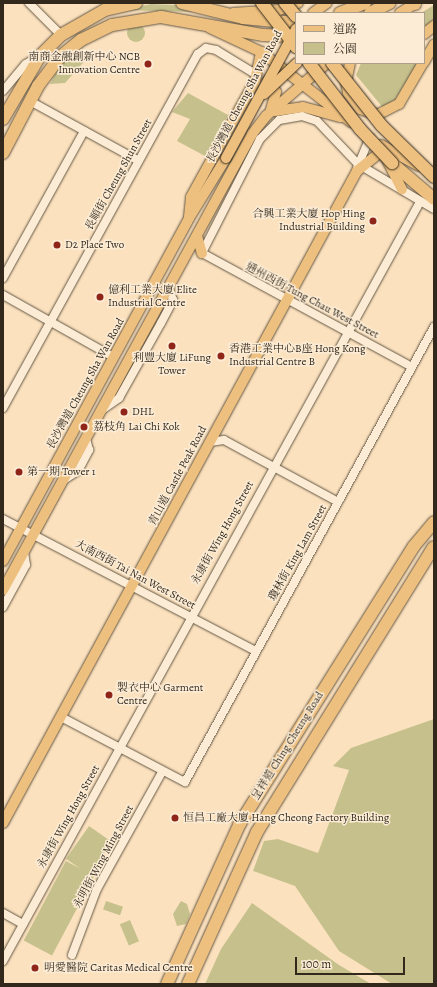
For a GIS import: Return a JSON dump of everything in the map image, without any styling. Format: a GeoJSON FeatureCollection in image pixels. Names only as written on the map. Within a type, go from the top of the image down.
{"type":"FeatureCollection","features":[{"type":"Feature","properties":{"kind":"highway"},"geometry":{"type":"LineString","coordinates":[[3,119],[40,56],[61,35],[105,10],[136,3]]}},
{"type":"Feature","properties":{"kind":"highway"},"geometry":{"type":"LineString","coordinates":[[182,3],[265,22],[295,23]]}},
{"type":"Feature","properties":{"kind":"highway"},"geometry":{"type":"LineString","coordinates":[[262,3],[295,46]]}},
{"type":"Feature","properties":{"kind":"highway"},"geometry":{"type":"LineString","coordinates":[[342,12],[365,3]]}},
{"type":"Feature","properties":{"kind":"highway"},"geometry":{"type":"LineString","coordinates":[[372,12],[390,3]]}},
{"type":"Feature","properties":{"kind":"highway"},"geometry":{"type":"LineString","coordinates":[[4,153],[30,101],[60,57],[94,32],[146,17],[203,24],[276,37],[295,36]]}},
{"type":"Feature","properties":{"kind":"highway"},"geometry":{"type":"LineString","coordinates":[[310,64],[368,139],[434,199]]}},
{"type":"Feature","properties":{"kind":"highway"},"geometry":{"type":"LineString","coordinates":[[333,64],[386,130],[434,176]]}},
{"type":"Feature","properties":{"kind":"highway","name":"呈祥道 Ching Cheung Road"},"geometry":{"type":"LineString","coordinates":[[167,984],[179,954],[221,863],[259,790],[414,546],[434,522]]}},
{"type":"Feature","properties":{"kind":"highway","name":"呈祥道 Ching Cheung Road"},"geometry":{"type":"LineString","coordinates":[[188,984],[257,832],[434,547]]}},
{"type":"Feature","properties":{"kind":"main road"},"geometry":{"type":"LineString","coordinates":[[314,12],[327,3]]}},
{"type":"Feature","properties":{"kind":"main road"},"geometry":{"type":"LineString","coordinates":[[402,12],[415,3]]}},
{"type":"Feature","properties":{"kind":"main road"},"geometry":{"type":"LineString","coordinates":[[227,14],[279,10],[293,7]]}},
{"type":"Feature","properties":{"kind":"main road"},"geometry":{"type":"LineString","coordinates":[[203,24],[261,52],[370,138],[434,176]]}},
{"type":"Feature","properties":{"kind":"main road"},"geometry":{"type":"LineString","coordinates":[[425,33],[434,26]]}},
{"type":"Feature","properties":{"kind":"main road","name":"長沙灣道 Cheung Sha Wan Road"},"geometry":{"type":"LineString","coordinates":[[3,561],[189,218],[226,158],[295,31]]}},
{"type":"Feature","properties":{"kind":"main road"},"geometry":{"type":"LineString","coordinates":[[425,60],[434,45]]}},
{"type":"Feature","properties":{"kind":"main road","name":"長沙灣道 Cheung Sha Wan Road"},"geometry":{"type":"LineString","coordinates":[[189,218],[191,197],[257,75],[261,52]]}},
{"type":"Feature","properties":{"kind":"main road"},"geometry":{"type":"LineString","coordinates":[[252,110],[278,79],[296,64]]}},
{"type":"Feature","properties":{"kind":"main road"},"geometry":{"type":"LineString","coordinates":[[266,116],[326,64]]}},
{"type":"Feature","properties":{"kind":"main road"},"geometry":{"type":"LineString","coordinates":[[350,64],[346,82],[348,93],[360,110],[377,115],[399,104],[423,64]]}},
{"type":"Feature","properties":{"kind":"main road"},"geometry":{"type":"LineString","coordinates":[[3,590],[169,289],[252,134],[275,104],[276,92],[269,81],[257,75]]}},
{"type":"Feature","properties":{"kind":"main road"},"geometry":{"type":"LineString","coordinates":[[266,116],[288,107],[304,106],[348,120]]}},
{"type":"Feature","properties":{"kind":"main road"},"geometry":{"type":"LineString","coordinates":[[359,167],[385,148]]}},
{"type":"Feature","properties":{"kind":"main road"},"geometry":{"type":"LineString","coordinates":[[385,148],[386,161],[402,190]]}},
{"type":"Feature","properties":{"kind":"main road","name":"青山道 Castle Peak Road"},"geometry":{"type":"LineString","coordinates":[[3,823],[289,300],[359,167]]}},
{"type":"Feature","properties":{"kind":"main road"},"geometry":{"type":"LineString","coordinates":[[197,236],[202,253]]}},
{"type":"Feature","properties":{"kind":"street"},"geometry":{"type":"LineString","coordinates":[[29,3],[61,35]]}},
{"type":"Feature","properties":{"kind":"street","name":"長順街 Cheung Shun Street"},"geometry":{"type":"LineString","coordinates":[[3,408],[139,161],[202,51],[216,50],[257,75]]}},
{"type":"Feature","properties":{"kind":"street"},"geometry":{"type":"LineString","coordinates":[[3,91],[26,64],[40,56]]}},
{"type":"Feature","properties":{"kind":"street"},"geometry":{"type":"LineString","coordinates":[[30,101],[139,161]]}},
{"type":"Feature","properties":{"kind":"street"},"geometry":{"type":"LineString","coordinates":[[202,253],[260,138],[279,120],[302,116],[317,121],[359,167],[434,209]]}},
{"type":"Feature","properties":{"kind":"street"},"geometry":{"type":"LineString","coordinates":[[3,278],[84,131]]}},
{"type":"Feature","properties":{"kind":"street","name":"青山道 Castle Peak Road"},"geometry":{"type":"LineString","coordinates":[[359,167],[370,138]]}},
{"type":"Feature","properties":{"kind":"street","name":"永康街 Wing Hong Street"},"geometry":{"type":"LineString","coordinates":[[3,961],[120,748],[190,616],[420,202]]}},
{"type":"Feature","properties":{"kind":"street","name":"通州西街 Tung Chau West Street"},"geometry":{"type":"LineString","coordinates":[[202,253],[412,368]]}},
{"type":"Feature","properties":{"kind":"street"},"geometry":{"type":"LineString","coordinates":[[3,295],[113,358]]}},
{"type":"Feature","properties":{"kind":"street","name":"瓊林街 King Lam Street"},"geometry":{"type":"LineString","coordinates":[[162,772],[185,782],[434,327]]}},
{"type":"Feature","properties":{"kind":"street"},"geometry":{"type":"LineString","coordinates":[[210,442],[224,440],[338,502]]}},
{"type":"Feature","properties":{"kind":"street","name":"大南西街 Tai Nan West Street"},"geometry":{"type":"LineString","coordinates":[[3,519],[256,651]]}},
{"type":"Feature","properties":{"kind":"street"},"geometry":{"type":"LineString","coordinates":[[3,607],[26,565],[24,552]]}},
{"type":"Feature","properties":{"kind":"street"},"geometry":{"type":"LineString","coordinates":[[61,717],[162,772]]}},
{"type":"Feature","properties":{"kind":"street","name":"永明街 Wing Ming Street"},"geometry":{"type":"LineString","coordinates":[[72,955],[97,889],[162,772]]}},
{"type":"Feature","properties":{"kind":"street"},"geometry":{"type":"LineString","coordinates":[[3,913],[23,924]]}},
{"type":"Feature","properties":{"kind":"green space"},"geometry":{"type":"Polygon","coordinates":[[[151,4],[193,8],[192,12],[124,10],[151,4]]]}},
{"type":"Feature","properties":{"kind":"green space"},"geometry":{"type":"Polygon","coordinates":[[[434,5],[434,19],[425,27],[425,12],[423,12],[434,5]]]}},
{"type":"Feature","properties":{"kind":"green space"},"geometry":{"type":"Polygon","coordinates":[[[136,24],[142,27],[145,33],[142,39],[136,42],[130,39],[127,33],[130,27],[136,24]]]}},
{"type":"Feature","properties":{"kind":"green space"},"geometry":{"type":"Polygon","coordinates":[[[76,52],[89,56],[65,83],[50,84],[62,61],[76,52]]]}},
{"type":"Feature","properties":{"kind":"green space"},"geometry":{"type":"Polygon","coordinates":[[[361,64],[417,64],[392,105],[384,109],[356,75],[361,64]]]}},
{"type":"Feature","properties":{"kind":"green space"},"geometry":{"type":"Polygon","coordinates":[[[188,93],[228,115],[220,130],[227,119],[235,126],[213,153],[207,152],[205,156],[177,141],[190,119],[172,112],[188,93]]]}},
{"type":"Feature","properties":{"kind":"green space"},"geometry":{"type":"Polygon","coordinates":[[[434,719],[434,984],[392,984],[339,951],[295,886],[253,871],[264,841],[278,839],[318,853],[349,770],[333,766],[351,748],[434,719]]]}},
{"type":"Feature","properties":{"kind":"green space"},"geometry":{"type":"Polygon","coordinates":[[[89,826],[112,842],[89,875],[66,859],[89,826]]]}},
{"type":"Feature","properties":{"kind":"green space"},"geometry":{"type":"Polygon","coordinates":[[[66,861],[94,876],[52,955],[24,940],[66,861]]]}},
{"type":"Feature","properties":{"kind":"green space"},"geometry":{"type":"Polygon","coordinates":[[[106,901],[123,907],[120,915],[103,910],[106,901]]]}},
{"type":"Feature","properties":{"kind":"green space"},"geometry":{"type":"Polygon","coordinates":[[[181,901],[187,904],[190,914],[186,924],[177,926],[173,914],[181,901]]]}},
{"type":"Feature","properties":{"kind":"green space"},"geometry":{"type":"Polygon","coordinates":[[[252,903],[339,965],[371,984],[205,984],[221,949],[252,903]]]}},
{"type":"Feature","properties":{"kind":"green space"},"geometry":{"type":"Polygon","coordinates":[[[130,920],[139,941],[129,945],[120,924],[130,920]]]}},
{"type":"Feature","properties":{"kind":"place","name":"南商金融創新中心 NCB Innovation Centre"},"geometry":{"type":"Point","coordinates":[148,64]}},
{"type":"Feature","properties":{"kind":"place","name":"合興工業大廈 Hop Hing Industrial Building"},"geometry":{"type":"Point","coordinates":[373,221]}},
{"type":"Feature","properties":{"kind":"place","name":"D2 Place Two"},"geometry":{"type":"Point","coordinates":[57,245]}},
{"type":"Feature","properties":{"kind":"place","name":"億利工業大廈 Elite Industrial Centre"},"geometry":{"type":"Point","coordinates":[100,297]}},
{"type":"Feature","properties":{"kind":"place","name":"利豐大廈 LiFung Tower"},"geometry":{"type":"Point","coordinates":[172,346]}},
{"type":"Feature","properties":{"kind":"place","name":"香港工業中心B座 Hong Kong Industrial Centre B"},"geometry":{"type":"Point","coordinates":[221,356]}},
{"type":"Feature","properties":{"kind":"place","name":"DHL"},"geometry":{"type":"Point","coordinates":[124,412]}},
{"type":"Feature","properties":{"kind":"place","name":"荔枝角 Lai Chi Kok"},"geometry":{"type":"Point","coordinates":[84,427]}},
{"type":"Feature","properties":{"kind":"place","name":"第一期 Tower 1"},"geometry":{"type":"Point","coordinates":[19,472]}},
{"type":"Feature","properties":{"kind":"place","name":"製衣中心 Garment Centre"},"geometry":{"type":"Point","coordinates":[109,695]}},
{"type":"Feature","properties":{"kind":"place","name":"恒昌工廠大廈 Hang Cheong Factory Building"},"geometry":{"type":"Point","coordinates":[175,818]}},
{"type":"Feature","properties":{"kind":"place","name":"明愛醫院 Caritas Medical Centre"},"geometry":{"type":"Point","coordinates":[35,968]}}]}
